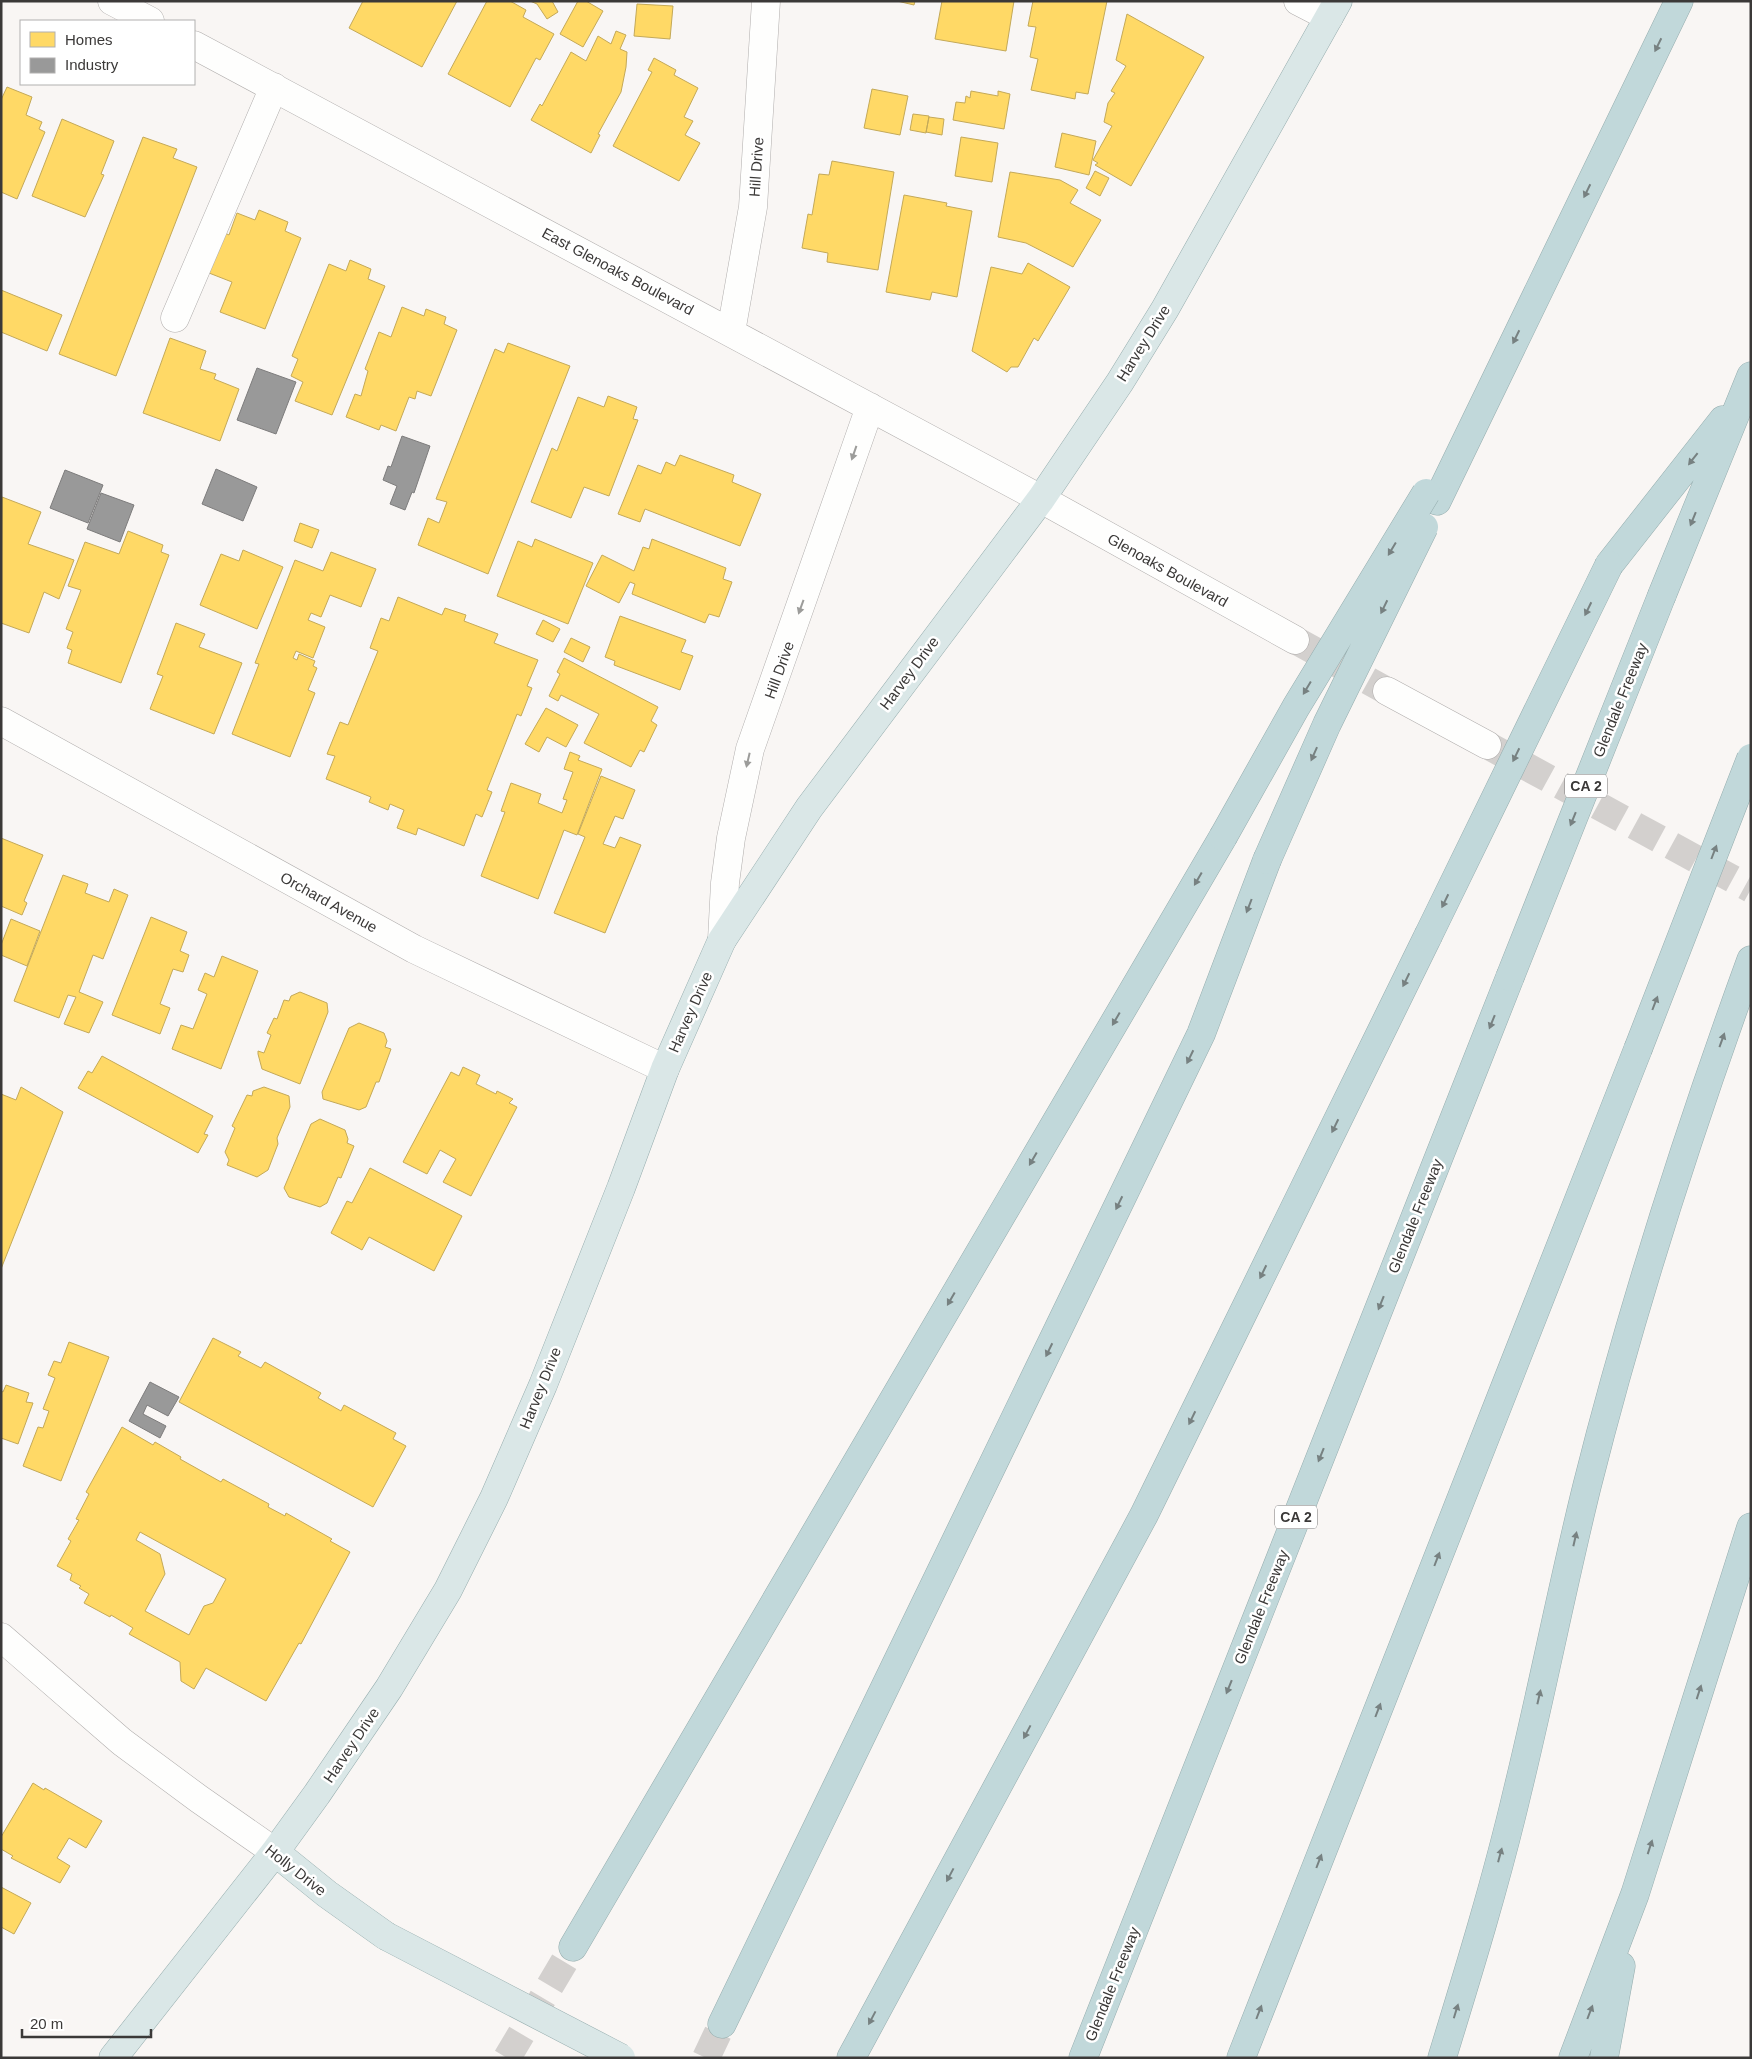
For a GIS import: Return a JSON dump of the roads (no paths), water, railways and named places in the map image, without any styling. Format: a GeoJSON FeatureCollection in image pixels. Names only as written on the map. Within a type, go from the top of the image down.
{"type":"FeatureCollection","features":[{"type":"Feature","properties":{"kind":"highway"},"geometry":{"type":"LineString","coordinates":[[573,1947],[1223,837],[1296,707],[1431,497],[1495,380],[1679,1]]}},
{"type":"Feature","properties":{"kind":"highway"},"geometry":{"type":"LineString","coordinates":[[851,2058],[1144,1515],[1609,565],[1748,384]]}},
{"type":"Feature","properties":{"kind":"highway","name":"Glendale Freeway"},"geometry":{"type":"LineString","coordinates":[[1083,2058],[1510,977],[1748,384]]}},
{"type":"Feature","properties":{"kind":"highway"},"geometry":{"type":"LineString","coordinates":[[722,2024],[1201,1034],[1267,860],[1431,497]]}},
{"type":"Feature","properties":{"kind":"highway"},"geometry":{"type":"LineString","coordinates":[[1241,2058],[1751,758]]}},
{"type":"Feature","properties":{"kind":"highway"},"geometry":{"type":"LineString","coordinates":[[1442,2058],[1517,1796],[1595,1457],[1639,1294],[1705,1086],[1751,960]]}},
{"type":"Feature","properties":{"kind":"highway"},"geometry":{"type":"LineString","coordinates":[[1573,2058],[1635,1894],[1751,1527]]}},
{"type":"Feature","properties":{"kind":"highway"},"geometry":{"type":"LineString","coordinates":[[1604,2058],[1635,1894]]}},
{"type":"Feature","properties":{"kind":"main road","name":"Harvey Drive"},"geometry":{"type":"LineString","coordinates":[[113,2058],[275,1852],[389,1688],[448,1590],[490,1506],[543,1385],[621,1188],[665,1069],[722,940],[809,808],[1041,499],[1120,382],[1165,309],[1334,9]]}},
{"type":"Feature","properties":{"kind":"main road","name":"Holly Drive"},"geometry":{"type":"LineString","coordinates":[[275,1852],[327,1894],[386,1936],[620,2058]]}},
{"type":"Feature","properties":{"kind":"street"},"geometry":{"type":"LineString","coordinates":[[112,1],[148,20]]}},
{"type":"Feature","properties":{"kind":"street","name":"Hill Drive"},"geometry":{"type":"LineString","coordinates":[[731,332],[753,207],[766,1]]}},
{"type":"Feature","properties":{"kind":"street"},"geometry":{"type":"LineString","coordinates":[[1298,1],[1334,9]]}},
{"type":"Feature","properties":{"kind":"street","name":"East Glenoaks Boulevard"},"geometry":{"type":"LineString","coordinates":[[195,45],[1041,499]]}},
{"type":"Feature","properties":{"kind":"street"},"geometry":{"type":"LineString","coordinates":[[175,318],[274,87]]}},
{"type":"Feature","properties":{"kind":"street","name":"Hill Drive"},"geometry":{"type":"LineString","coordinates":[[722,940],[725,883],[731,838],[750,749],[870,407]]}},
{"type":"Feature","properties":{"kind":"street","name":"Glenoaks Boulevard"},"geometry":{"type":"LineString","coordinates":[[1041,499],[1295,640]]}},
{"type":"Feature","properties":{"kind":"street"},"geometry":{"type":"LineString","coordinates":[[1387,691],[1487,745]]}},
{"type":"Feature","properties":{"kind":"street","name":"Orchard Avenue"},"geometry":{"type":"LineString","coordinates":[[1,722],[414,949],[665,1069]]}},
{"type":"Feature","properties":{"kind":"street","name":"Holly Drive"},"geometry":{"type":"LineString","coordinates":[[1,1637],[122,1742],[198,1799],[275,1852]]}},
{"type":"Feature","properties":{"kind":"tunnel"},"geometry":{"type":"LineString","coordinates":[[1295,640],[1387,691]]}},
{"type":"Feature","properties":{"kind":"tunnel"},"geometry":{"type":"LineString","coordinates":[[1487,745],[1751,889]]}},
{"type":"Feature","properties":{"kind":"tunnel"},"geometry":{"type":"LineString","coordinates":[[507,2058],[573,1947]]}},
{"type":"Feature","properties":{"kind":"tunnel"},"geometry":{"type":"LineString","coordinates":[[706,2058],[722,2024]]}}]}
